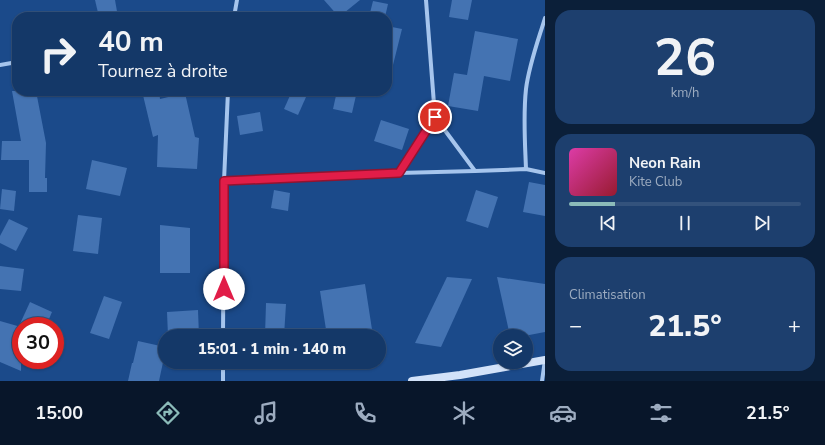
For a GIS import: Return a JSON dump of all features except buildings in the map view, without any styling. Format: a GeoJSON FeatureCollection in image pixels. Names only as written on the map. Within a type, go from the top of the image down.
{"type":"FeatureCollection","features":[{"type":"Feature","properties":{"kind":"main road"},"geometry":{"type":"LineString","coordinates":[[412,381],[460,375],[545,360]]}},
{"type":"Feature","properties":{"kind":"street"},"geometry":{"type":"LineString","coordinates":[[235,12],[236,0]]}},
{"type":"Feature","properties":{"kind":"street"},"geometry":{"type":"LineString","coordinates":[[426,0],[435,117],[476,171]]}},
{"type":"Feature","properties":{"kind":"street"},"geometry":{"type":"LineString","coordinates":[[526,169],[524,129],[526,89],[530,68],[545,18]]}},
{"type":"Feature","properties":{"kind":"street"},"geometry":{"type":"LineString","coordinates":[[0,65],[12,63]]}},
{"type":"Feature","properties":{"kind":"street"},"geometry":{"type":"LineString","coordinates":[[223,329],[224,181],[228,96]]}},
{"type":"Feature","properties":{"kind":"street"},"geometry":{"type":"LineString","coordinates":[[399,173],[435,117]]}},
{"type":"Feature","properties":{"kind":"street"},"geometry":{"type":"LineString","coordinates":[[224,181],[526,169],[545,173]]}},
{"type":"Feature","properties":{"kind":"street"},"geometry":{"type":"LineString","coordinates":[[542,381],[545,360]]}},
{"type":"Feature","properties":{"kind":"street"},"geometry":{"type":"LineString","coordinates":[[223,369],[223,381]]}},
{"type":"Feature","properties":{"kind":"route"},"geometry":{"type":"LineString","coordinates":[[224,289],[224,181],[399,173],[435,117]]}}]}
